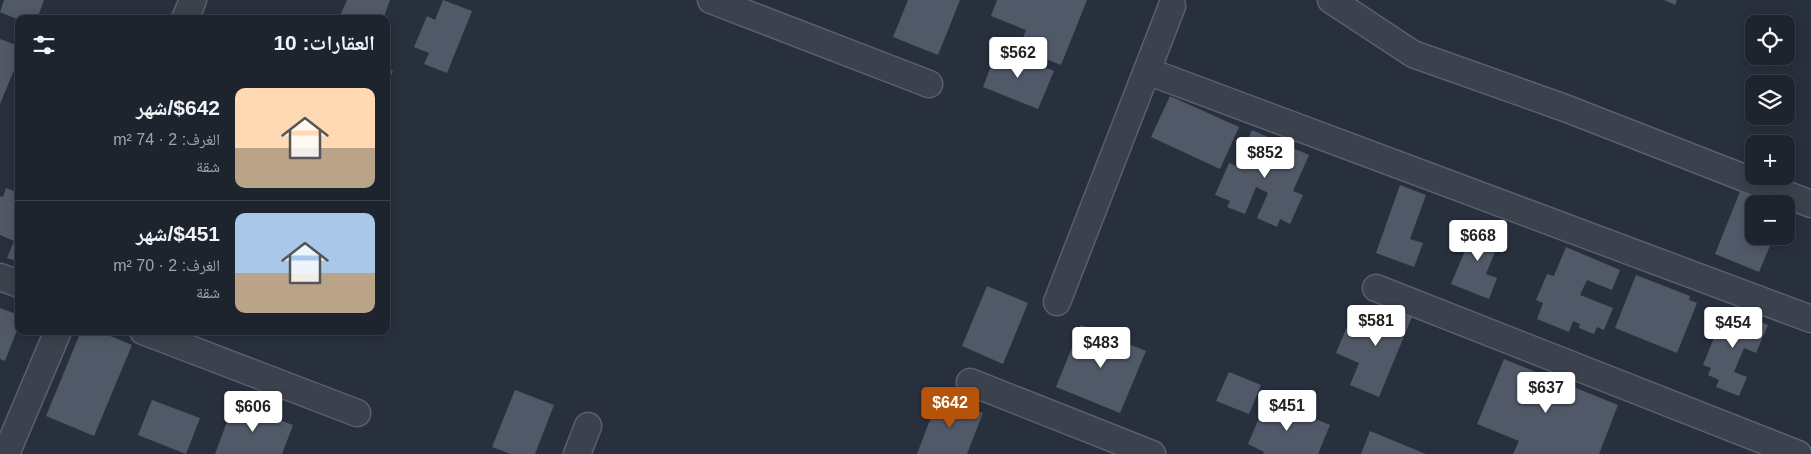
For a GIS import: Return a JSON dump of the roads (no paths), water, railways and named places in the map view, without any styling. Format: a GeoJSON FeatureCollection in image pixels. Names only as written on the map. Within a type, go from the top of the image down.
{"type":"FeatureCollection","features":[{"type":"Feature","properties":{"kind":"street"},"geometry":{"type":"LineString","coordinates":[[187,15],[193,0]]}},
{"type":"Feature","properties":{"kind":"street"},"geometry":{"type":"LineString","coordinates":[[711,0],[929,84]]}},
{"type":"Feature","properties":{"kind":"street"},"geometry":{"type":"LineString","coordinates":[[1332,0],[1413,54],[1565,108],[1811,204]]}},
{"type":"Feature","properties":{"kind":"street"},"geometry":{"type":"LineString","coordinates":[[1057,302],[1172,6]]}},
{"type":"Feature","properties":{"kind":"street"},"geometry":{"type":"LineString","coordinates":[[1147,71],[1811,319]]}},
{"type":"Feature","properties":{"kind":"street"},"geometry":{"type":"LineString","coordinates":[[0,277],[15,283]]}},
{"type":"Feature","properties":{"kind":"street"},"geometry":{"type":"LineString","coordinates":[[1376,288],[1798,454]]}},
{"type":"Feature","properties":{"kind":"street"},"geometry":{"type":"LineString","coordinates":[[6,454],[56,335]]}},
{"type":"Feature","properties":{"kind":"street"},"geometry":{"type":"LineString","coordinates":[[153,335],[357,413]]}},
{"type":"Feature","properties":{"kind":"street"},"geometry":{"type":"LineString","coordinates":[[970,382],[1152,454]]}},
{"type":"Feature","properties":{"kind":"street"},"geometry":{"type":"LineString","coordinates":[[577,454],[588,426]]}}]}
